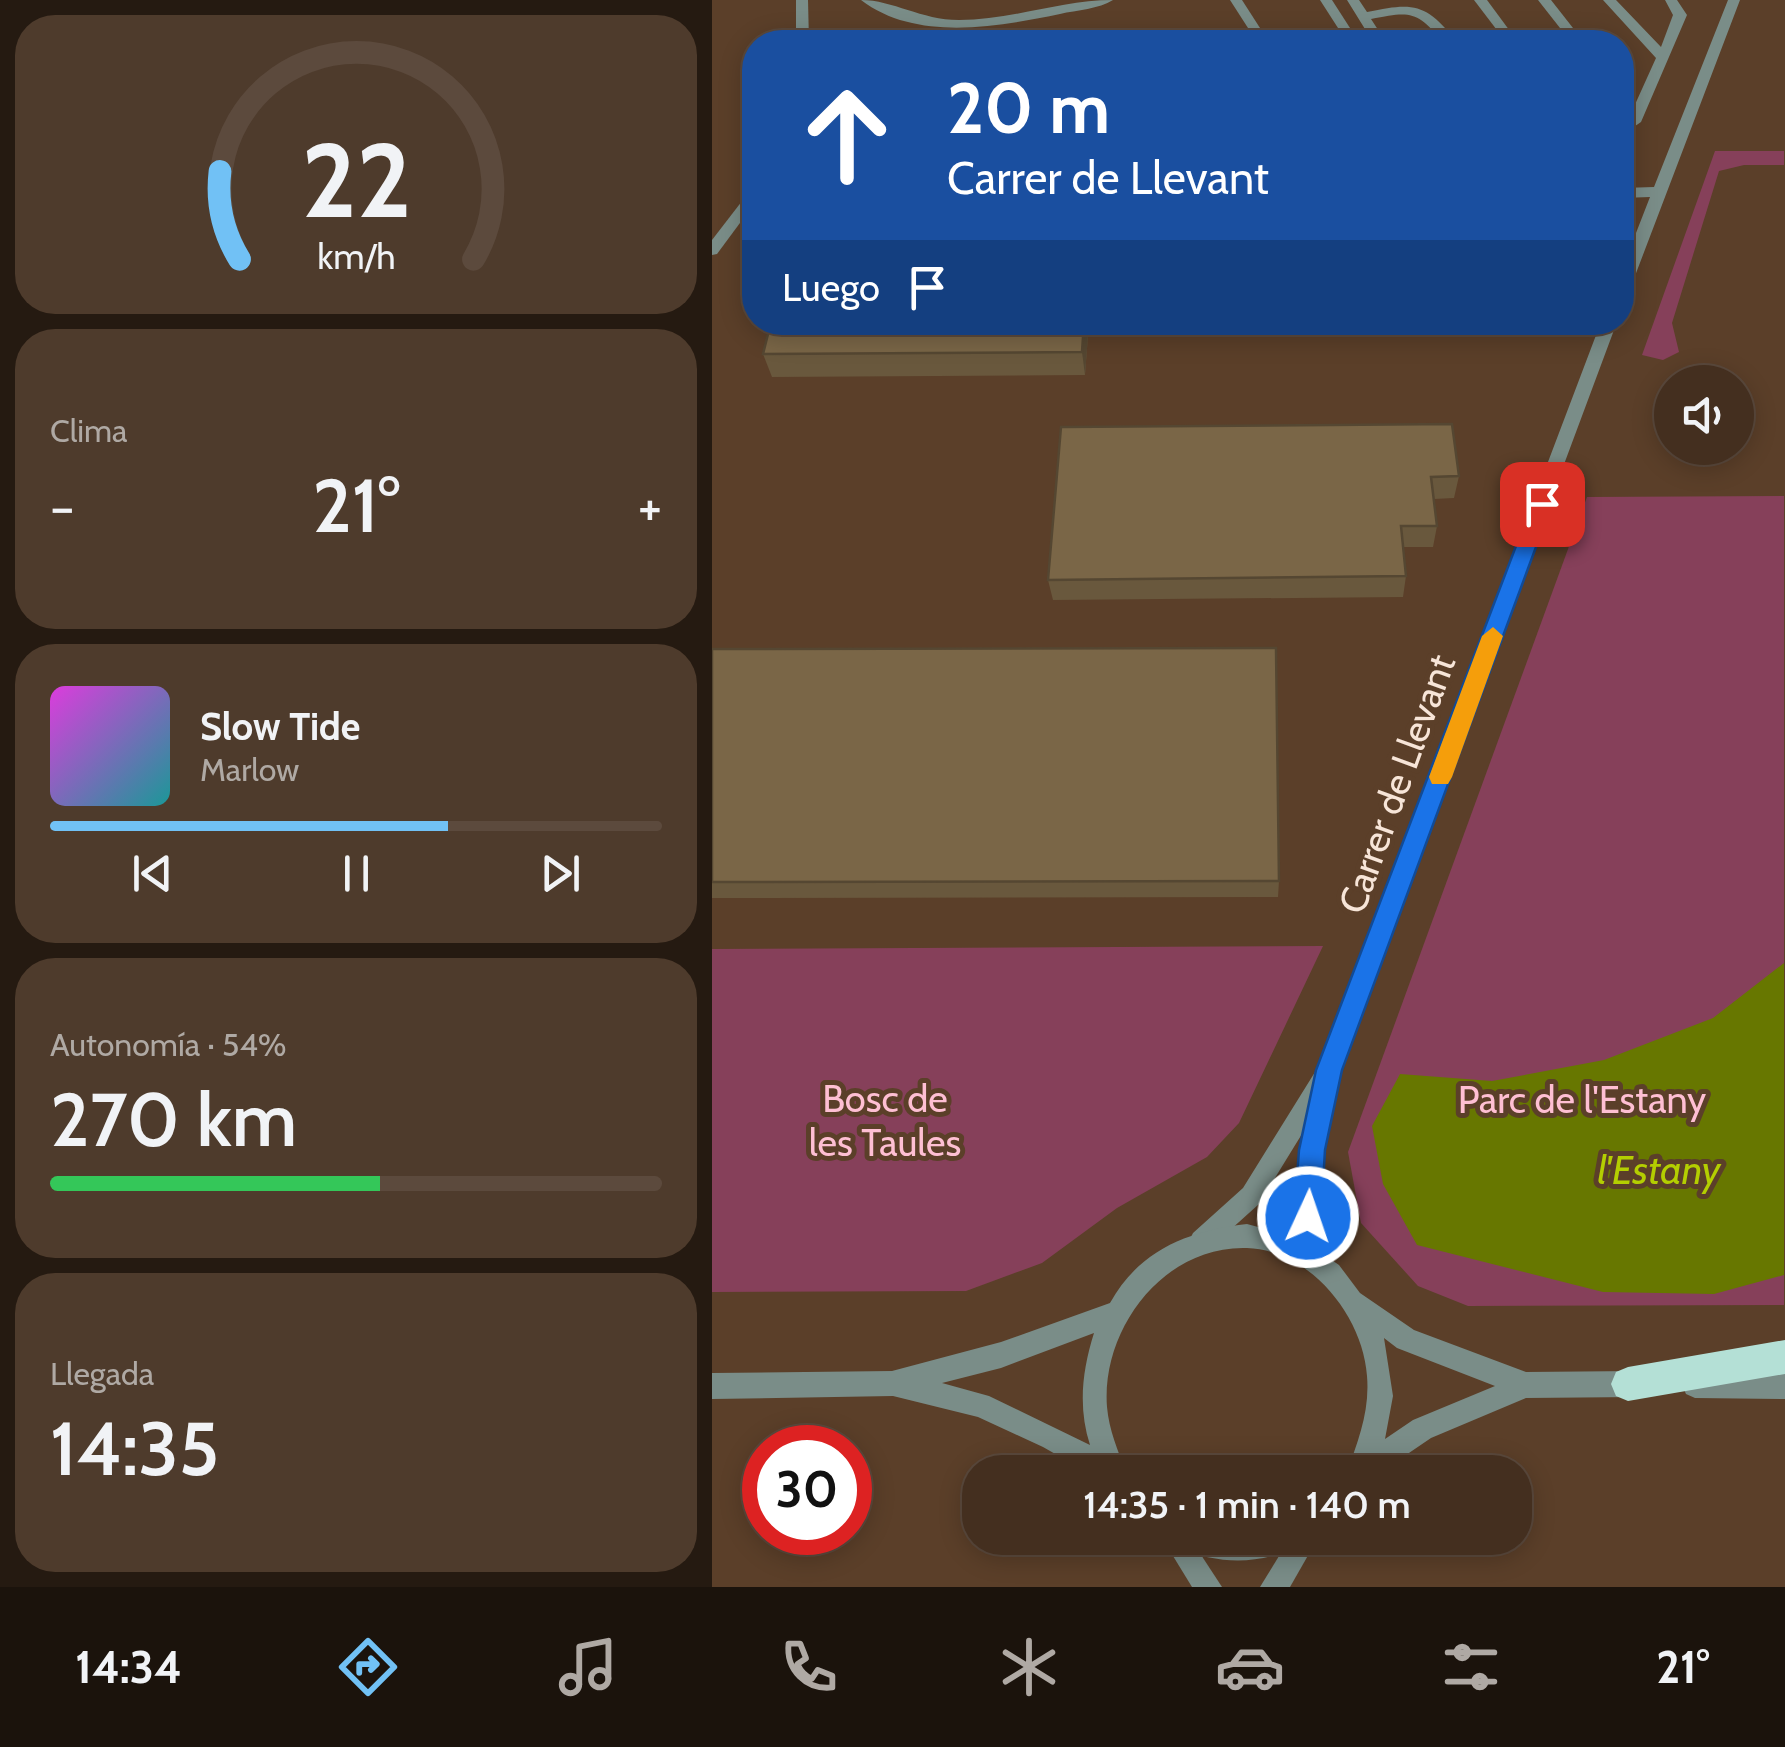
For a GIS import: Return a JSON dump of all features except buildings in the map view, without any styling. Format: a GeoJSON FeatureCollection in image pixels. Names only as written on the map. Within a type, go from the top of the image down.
{"type":"FeatureCollection","features":[{"type":"Feature","properties":{"kind":"highway"},"geometry":{"type":"LineString","coordinates":[[1628,1384],[1784,1357]]}},
{"type":"Feature","properties":{"kind":"street"},"geometry":{"type":"LineString","coordinates":[[802,0],[803,30]]}},
{"type":"Feature","properties":{"kind":"street"},"geometry":{"type":"LineString","coordinates":[[867,0],[920,22],[956,26],[1106,0]]}},
{"type":"Feature","properties":{"kind":"street"},"geometry":{"type":"LineString","coordinates":[[884,8],[918,0]]}},
{"type":"Feature","properties":{"kind":"street"},"geometry":{"type":"LineString","coordinates":[[1236,0],[1255,30]]}},
{"type":"Feature","properties":{"kind":"street"},"geometry":{"type":"LineString","coordinates":[[1326,0],[1345,30]]}},
{"type":"Feature","properties":{"kind":"street"},"geometry":{"type":"LineString","coordinates":[[1353,0],[1372,30]]}},
{"type":"Feature","properties":{"kind":"street"},"geometry":{"type":"LineString","coordinates":[[1480,0],[1503,30]]}},
{"type":"Feature","properties":{"kind":"street"},"geometry":{"type":"LineString","coordinates":[[1544,0],[1568,30]]}},
{"type":"Feature","properties":{"kind":"street"},"geometry":{"type":"LineString","coordinates":[[1609,0],[1664,57]]}},
{"type":"Feature","properties":{"kind":"street"},"geometry":{"type":"LineString","coordinates":[[1634,108],[1664,57],[1680,14],[1671,0]]}},
{"type":"Feature","properties":{"kind":"street"},"geometry":{"type":"LineString","coordinates":[[1634,257],[1734,0]]}},
{"type":"Feature","properties":{"kind":"street"},"geometry":{"type":"LineString","coordinates":[[1364,17],[1404,9],[1426,10],[1441,30]]}},
{"type":"Feature","properties":{"kind":"street"},"geometry":{"type":"LineString","coordinates":[[1634,192],[1658,192]]}},
{"type":"Feature","properties":{"kind":"street"},"geometry":{"type":"LineString","coordinates":[[712,250],[742,211]]}},
{"type":"Feature","properties":{"kind":"street","name":"Carrer de Llevant"},"geometry":{"type":"LineString","coordinates":[[1201,1241],[1251,1196],[1329,1070],[1605,335]]}},
{"type":"Feature","properties":{"kind":"street"},"geometry":{"type":"LineString","coordinates":[[1314,1260],[1308,1217],[1312,1150],[1329,1070]]}},
{"type":"Feature","properties":{"kind":"street"},"geometry":{"type":"LineString","coordinates":[[1106,1455],[1099,1436],[1094,1395],[1099,1353],[1113,1314],[1136,1281],[1167,1256],[1201,1241],[1238,1236],[1264,1238],[1314,1260],[1354,1300],[1406,1339],[1526,1385],[1784,1386]]}},
{"type":"Feature","properties":{"kind":"street"},"geometry":{"type":"LineString","coordinates":[[1354,1300],[1370,1331],[1379,1365],[1381,1402],[1368,1455]]}},
{"type":"Feature","properties":{"kind":"street"},"geometry":{"type":"LineString","coordinates":[[892,1384],[1001,1355],[1113,1314]]}},
{"type":"Feature","properties":{"kind":"street"},"geometry":{"type":"LineString","coordinates":[[712,1386],[892,1384],[980,1405],[1082,1455]]}},
{"type":"Feature","properties":{"kind":"street"},"geometry":{"type":"LineString","coordinates":[[1385,1455],[1422,1429],[1526,1385]]}},
{"type":"Feature","properties":{"kind":"street"},"geometry":{"type":"LineString","coordinates":[[1186,1555],[1208,1587]]}},
{"type":"Feature","properties":{"kind":"street"},"geometry":{"type":"LineString","coordinates":[[1274,1587],[1294,1555]]}},
{"type":"Feature","properties":{"kind":"green space"},"geometry":{"type":"Polygon","coordinates":[[[1715,151],[1784,151],[1784,165],[1744,165],[1719,171],[1672,323],[1679,352],[1663,360],[1642,355],[1715,151]]]}},
{"type":"Feature","properties":{"kind":"green space","name":"Parc de l'Estany"},"geometry":{"type":"Polygon","coordinates":[[[1784,496],[1784,1305],[1468,1306],[1418,1286],[1361,1223],[1348,1152],[1587,497],[1784,496]]]}},
{"type":"Feature","properties":{"kind":"green space","name":"Bosc de les Taules"},"geometry":{"type":"Polygon","coordinates":[[[1323,946],[1239,1123],[1207,1157],[1117,1208],[1042,1263],[966,1291],[712,1292],[712,949],[1323,946]]]}},
{"type":"Feature","properties":{"kind":"water","name":"l'Estany"},"geometry":{"type":"Polygon","coordinates":[[[1784,963],[1784,1275],[1714,1294],[1603,1292],[1417,1245],[1383,1184],[1372,1126],[1400,1074],[1492,1081],[1604,1060],[1713,1018],[1784,963]]]}},
{"type":"Feature","properties":{"kind":"slow traffic"},"geometry":{"type":"LineString","coordinates":[[1440,777],[1493,636]]}},
{"type":"Feature","properties":{"kind":"route"},"geometry":{"type":"LineString","coordinates":[[1308,1217],[1312,1150],[1329,1070],[1542,504]]}}]}
